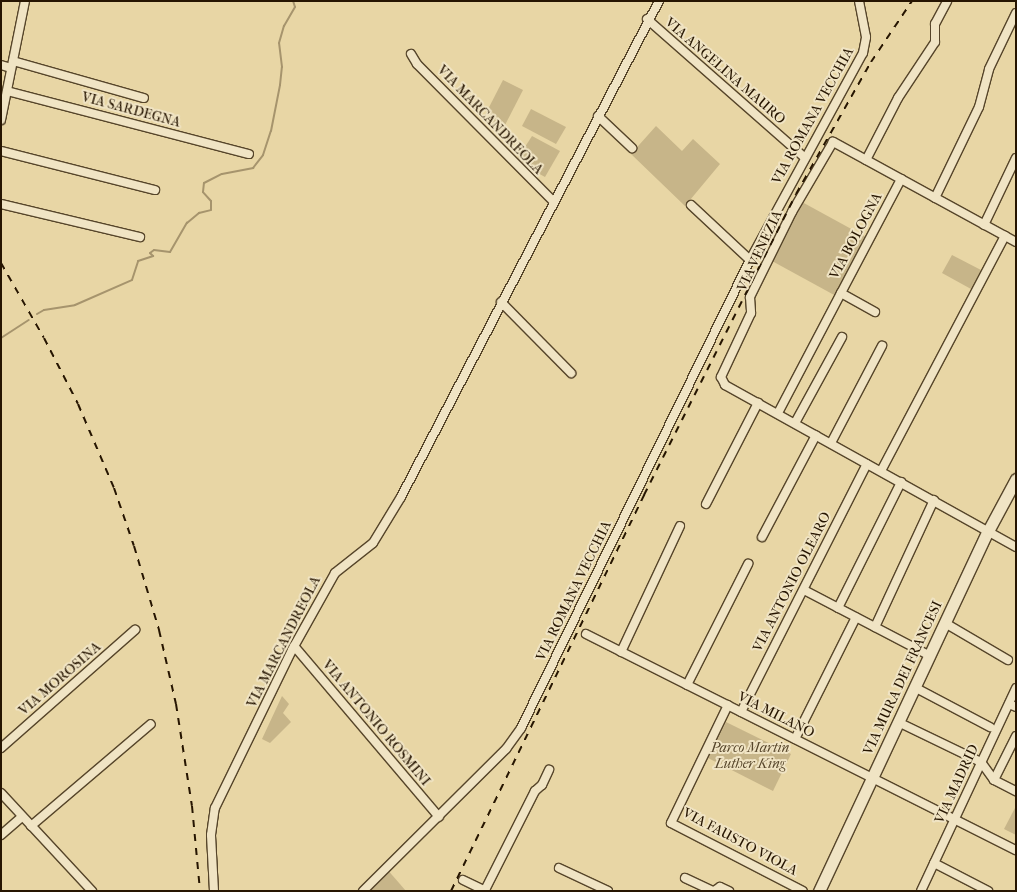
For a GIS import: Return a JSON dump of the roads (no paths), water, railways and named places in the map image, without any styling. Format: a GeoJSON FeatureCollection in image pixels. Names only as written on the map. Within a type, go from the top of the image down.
{"type":"FeatureCollection","features":[{"type":"Feature","properties":{"kind":"street"},"geometry":{"type":"LineString","coordinates":[[1,120],[25,1]]}},
{"type":"Feature","properties":{"kind":"street","name":"VIA MARCANDREOLA"},"geometry":{"type":"LineString","coordinates":[[214,891],[210,844],[215,808],[294,646],[335,573],[368,549],[378,536],[401,497],[500,302],[648,19],[659,1]]}},
{"type":"Feature","properties":{"kind":"street","name":"VIA ROMANA VECCHIA"},"geometry":{"type":"LineString","coordinates":[[363,891],[506,749],[521,728],[750,260],[804,157],[865,48],[866,37],[859,1]]}},
{"type":"Feature","properties":{"kind":"street"},"geometry":{"type":"LineString","coordinates":[[947,1],[935,24],[935,42],[898,98],[866,160],[1016,241]]}},
{"type":"Feature","properties":{"kind":"street"},"geometry":{"type":"LineString","coordinates":[[935,198],[979,107],[989,69],[1016,13]]}},
{"type":"Feature","properties":{"kind":"street","name":"VIA ANGELINA MAURO"},"geometry":{"type":"LineString","coordinates":[[648,19],[804,157]]}},
{"type":"Feature","properties":{"kind":"street","name":"VIA MARCANDREOLA"},"geometry":{"type":"LineString","coordinates":[[411,54],[416,64],[553,201]]}},
{"type":"Feature","properties":{"kind":"street"},"geometry":{"type":"LineString","coordinates":[[1,65],[12,64],[144,98]]}},
{"type":"Feature","properties":{"kind":"street","name":"VIA SARDEGNA"},"geometry":{"type":"LineString","coordinates":[[7,91],[249,154]]}},
{"type":"Feature","properties":{"kind":"street"},"geometry":{"type":"LineString","coordinates":[[598,116],[632,148]]}},
{"type":"Feature","properties":{"kind":"street","name":"VIA VENEZIA"},"geometry":{"type":"LineString","coordinates":[[866,160],[833,142],[792,212],[750,297],[752,313],[721,374],[725,385],[778,413],[866,464],[934,500],[1016,547]]}},
{"type":"Feature","properties":{"kind":"street"},"geometry":{"type":"LineString","coordinates":[[1,151],[155,190]]}},
{"type":"Feature","properties":{"kind":"street"},"geometry":{"type":"LineString","coordinates":[[984,225],[1016,158]]}},
{"type":"Feature","properties":{"kind":"street","name":"VIA BOLOGNA"},"geometry":{"type":"LineString","coordinates":[[875,312],[841,293],[901,179]]}},
{"type":"Feature","properties":{"kind":"street"},"geometry":{"type":"LineString","coordinates":[[1,204],[140,237]]}},
{"type":"Feature","properties":{"kind":"street"},"geometry":{"type":"LineString","coordinates":[[691,205],[750,260]]}},
{"type":"Feature","properties":{"kind":"street"},"geometry":{"type":"LineString","coordinates":[[881,471],[1005,236]]}},
{"type":"Feature","properties":{"kind":"street"},"geometry":{"type":"LineString","coordinates":[[778,413],[841,293]]}},
{"type":"Feature","properties":{"kind":"street"},"geometry":{"type":"LineString","coordinates":[[500,302],[571,373]]}},
{"type":"Feature","properties":{"kind":"street"},"geometry":{"type":"LineString","coordinates":[[795,423],[842,337]]}},
{"type":"Feature","properties":{"kind":"street"},"geometry":{"type":"LineString","coordinates":[[831,443],[882,346]]}},
{"type":"Feature","properties":{"kind":"street"},"geometry":{"type":"LineString","coordinates":[[706,504],[758,402]]}},
{"type":"Feature","properties":{"kind":"street"},"geometry":{"type":"LineString","coordinates":[[762,537],[816,435]]}},
{"type":"Feature","properties":{"kind":"street","name":"VIA ANTONIO OLEARO"},"geometry":{"type":"LineString","coordinates":[[741,712],[804,590],[866,464]]}},
{"type":"Feature","properties":{"kind":"street","name":"VIA MURA DEI FRANCESI"},"geometry":{"type":"LineString","coordinates":[[819,891],[900,723],[988,531],[1016,479]]}},
{"type":"Feature","properties":{"kind":"street"},"geometry":{"type":"LineString","coordinates":[[838,608],[901,482]]}},
{"type":"Feature","properties":{"kind":"street"},"geometry":{"type":"LineString","coordinates":[[875,627],[934,500]]}},
{"type":"Feature","properties":{"kind":"street"},"geometry":{"type":"LineString","coordinates":[[621,652],[680,526]]}},
{"type":"Feature","properties":{"kind":"street"},"geometry":{"type":"LineString","coordinates":[[688,685],[748,564]]}},
{"type":"Feature","properties":{"kind":"street"},"geometry":{"type":"LineString","coordinates":[[804,590],[930,656]]}},
{"type":"Feature","properties":{"kind":"street"},"geometry":{"type":"LineString","coordinates":[[795,739],[856,617]]}},
{"type":"Feature","properties":{"kind":"street"},"geometry":{"type":"LineString","coordinates":[[945,624],[1008,660]]}},
{"type":"Feature","properties":{"kind":"street","name":"VIA MOROSINA"},"geometry":{"type":"LineString","coordinates":[[1,748],[135,630]]}},
{"type":"Feature","properties":{"kind":"street","name":"VIA MILANO"},"geometry":{"type":"LineString","coordinates":[[586,634],[1016,850]]}},
{"type":"Feature","properties":{"kind":"street","name":"VIA ANTONIO ROSMINI"},"geometry":{"type":"LineString","coordinates":[[294,646],[439,817]]}},
{"type":"Feature","properties":{"kind":"street"},"geometry":{"type":"LineString","coordinates":[[916,688],[990,727]]}},
{"type":"Feature","properties":{"kind":"street","name":"VIA MADRID"},"geometry":{"type":"LineString","coordinates":[[921,891],[981,762],[1012,706],[1016,688]]}},
{"type":"Feature","properties":{"kind":"street","name":"VIA FAUSTO VIOLA"},"geometry":{"type":"LineString","coordinates":[[728,705],[671,822],[803,891]]}},
{"type":"Feature","properties":{"kind":"street"},"geometry":{"type":"LineString","coordinates":[[900,723],[981,762],[994,780],[1016,791]]}},
{"type":"Feature","properties":{"kind":"street"},"geometry":{"type":"LineString","coordinates":[[31,826],[151,724]]}},
{"type":"Feature","properties":{"kind":"street"},"geometry":{"type":"LineString","coordinates":[[994,780],[1016,736]]}},
{"type":"Feature","properties":{"kind":"street"},"geometry":{"type":"LineString","coordinates":[[464,880],[485,891],[535,791],[542,785],[549,770]]}},
{"type":"Feature","properties":{"kind":"street"},"geometry":{"type":"LineString","coordinates":[[1,793],[92,891]]}},
{"type":"Feature","properties":{"kind":"street"},"geometry":{"type":"LineString","coordinates":[[1,835],[22,817]]}},
{"type":"Feature","properties":{"kind":"street"},"geometry":{"type":"LineString","coordinates":[[934,863],[988,891]]}},
{"type":"Feature","properties":{"kind":"street"},"geometry":{"type":"LineString","coordinates":[[559,868],[608,891]]}},
{"type":"Feature","properties":{"kind":"street"},"geometry":{"type":"LineString","coordinates":[[685,878],[713,891],[720,886],[729,891]]}},
{"type":"Feature","properties":{"kind":"waterway"},"geometry":{"type":"LineString","coordinates":[[37,314],[44,310],[75,305],[132,280],[138,261],[153,256],[150,253],[154,250],[170,252],[187,223],[199,213],[211,210],[211,201],[203,192],[204,183],[222,174],[253,168],[263,155],[271,131],[282,67],[279,43],[284,26],[295,7],[293,1]]}},
{"type":"Feature","properties":{"kind":"waterway"},"geometry":{"type":"LineString","coordinates":[[1,338],[29,320]]}},
{"type":"Feature","properties":{"kind":"railway"},"geometry":{"type":"LineString","coordinates":[[451,891],[644,495],[796,194],[871,62],[912,1]]}},
{"type":"Feature","properties":{"kind":"railway"},"geometry":{"type":"LineString","coordinates":[[1,263],[44,338],[78,404],[114,488],[134,546],[159,630],[176,704],[192,806],[200,891]]}},
{"type":"Feature","properties":{"kind":"park label","name":"Parco Martin Luther King"},"geometry":{"type":"Point","coordinates":[750,756]}}]}
